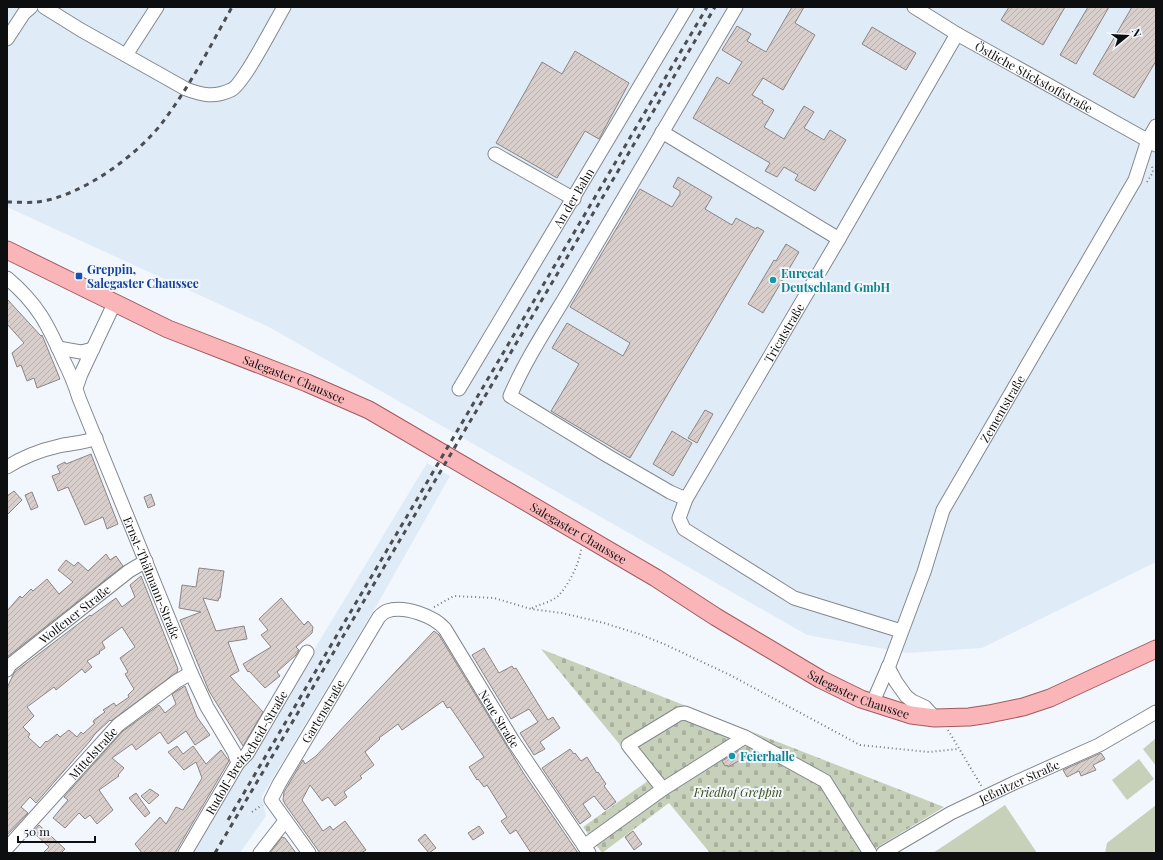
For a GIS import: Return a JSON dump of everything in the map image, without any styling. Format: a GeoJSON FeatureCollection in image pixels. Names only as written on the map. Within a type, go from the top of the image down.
{"type":"FeatureCollection","features":[{"type":"Feature","properties":{"kind":"main road","name":"Salegaster Chaussee"},"geometry":{"type":"LineString","coordinates":[[7,250],[114,304],[168,329],[307,383],[369,410],[649,574],[716,617],[820,679],[872,704],[940,723],[989,714],[1037,703],[1156,648]]}},
{"type":"Feature","properties":{"kind":"street"},"geometry":{"type":"LineString","coordinates":[[7,39],[24,13],[31,7]]}},
{"type":"Feature","properties":{"kind":"street"},"geometry":{"type":"LineString","coordinates":[[44,7],[186,89],[201,94],[216,95],[232,90],[249,69],[284,7]]}},
{"type":"Feature","properties":{"kind":"street"},"geometry":{"type":"LineString","coordinates":[[126,55],[157,7]]}},
{"type":"Feature","properties":{"kind":"street","name":"An der Bahn"},"geometry":{"type":"LineString","coordinates":[[459,389],[688,7]]}},
{"type":"Feature","properties":{"kind":"street"},"geometry":{"type":"LineString","coordinates":[[686,499],[670,492],[608,456],[510,396],[518,377],[736,7]]}},
{"type":"Feature","properties":{"kind":"street","name":"Östliche Stickstoffstraße"},"geometry":{"type":"LineString","coordinates":[[914,7],[957,34],[1152,142]]}},
{"type":"Feature","properties":{"kind":"street","name":"Tricatstraße"},"geometry":{"type":"LineString","coordinates":[[901,631],[794,598],[684,529],[679,518],[686,499],[839,239],[957,34]]}},
{"type":"Feature","properties":{"kind":"street","name":"Zementstraße"},"geometry":{"type":"LineString","coordinates":[[872,704],[888,667],[924,572],[943,510],[1135,180],[1152,142],[1156,126]]}},
{"type":"Feature","properties":{"kind":"street"},"geometry":{"type":"LineString","coordinates":[[662,132],[839,239]]}},
{"type":"Feature","properties":{"kind":"street"},"geometry":{"type":"LineString","coordinates":[[495,154],[574,199]]}},
{"type":"Feature","properties":{"kind":"street","name":"Ernst-Thälmann-Straße"},"geometry":{"type":"LineString","coordinates":[[7,278],[21,290],[44,318],[76,388],[191,673],[207,707],[234,752],[238,763]]}},
{"type":"Feature","properties":{"kind":"street"},"geometry":{"type":"LineString","coordinates":[[76,388],[81,374],[114,304]]}},
{"type":"Feature","properties":{"kind":"street"},"geometry":{"type":"LineString","coordinates":[[58,348],[81,352],[93,349]]}},
{"type":"Feature","properties":{"kind":"street"},"geometry":{"type":"LineString","coordinates":[[7,467],[28,456],[45,450],[61,445],[86,442],[96,438]]}},
{"type":"Feature","properties":{"kind":"street","name":"Wolfener Straße"},"geometry":{"type":"LineString","coordinates":[[7,670],[10,665],[80,609],[129,571],[146,561]]}},
{"type":"Feature","properties":{"kind":"street","name":"Neue Straße"},"geometry":{"type":"LineString","coordinates":[[395,609],[423,614],[440,623],[513,741],[586,850]]}},
{"type":"Feature","properties":{"kind":"street","name":"Gartenstraße"},"geometry":{"type":"LineString","coordinates":[[285,821],[271,800],[279,784],[379,616],[385,611],[395,609]]}},
{"type":"Feature","properties":{"kind":"street","name":"Rudolf-Breitscheid-Straße"},"geometry":{"type":"LineString","coordinates":[[185,853],[238,763],[247,754],[307,652]]}},
{"type":"Feature","properties":{"kind":"street"},"geometry":{"type":"LineString","coordinates":[[888,667],[906,696],[912,701],[926,707],[940,723]]}},
{"type":"Feature","properties":{"kind":"street","name":"Mittelstraße"},"geometry":{"type":"LineString","coordinates":[[7,848],[118,725],[177,681],[191,673]]}},
{"type":"Feature","properties":{"kind":"street","name":"Jeßnitzer Straße"},"geometry":{"type":"LineString","coordinates":[[883,853],[951,813],[1099,745],[1156,712]]}},
{"type":"Feature","properties":{"kind":"street"},"geometry":{"type":"LineString","coordinates":[[663,789],[628,745],[679,714],[685,713],[745,737],[825,781],[870,853]]}},
{"type":"Feature","properties":{"kind":"street"},"geometry":{"type":"LineString","coordinates":[[586,850],[663,789],[745,737]]}},
{"type":"Feature","properties":{"kind":"street"},"geometry":{"type":"LineString","coordinates":[[260,853],[285,821],[309,853]]}},
{"type":"Feature","properties":{"kind":"path"},"geometry":{"type":"LineString","coordinates":[[531,609],[554,599],[558,595],[580,558],[581,546]]}},
{"type":"Feature","properties":{"kind":"path"},"geometry":{"type":"LineString","coordinates":[[423,614],[454,596],[494,598],[531,609],[562,613],[604,623],[664,644],[730,675],[860,745],[929,752],[958,749]]}},
{"type":"Feature","properties":{"kind":"path"},"geometry":{"type":"LineString","coordinates":[[940,723],[988,795]]}},
{"type":"Feature","properties":{"kind":"shaded area"},"geometry":{"type":"Polygon","coordinates":[[[7,7],[1156,7],[1156,562],[982,648],[907,653],[807,635],[269,327],[7,207],[7,7]]]}},
{"type":"Feature","properties":{"kind":"shaded area"},"geometry":{"type":"Polygon","coordinates":[[[427,463],[450,476],[378,603],[262,796],[266,816],[240,853],[191,853],[427,463]]]}},
{"type":"Feature","properties":{"kind":"green space","name":"Friedhof Greppin"},"geometry":{"type":"Polygon","coordinates":[[[541,649],[944,807],[868,853],[710,853],[669,803],[602,853],[583,827],[649,780],[541,649]]]}},
{"type":"Feature","properties":{"kind":"green space"},"geometry":{"type":"Polygon","coordinates":[[[1156,738],[1156,766],[1143,749],[1156,738]]]}},
{"type":"Feature","properties":{"kind":"green space"},"geometry":{"type":"Polygon","coordinates":[[[1139,759],[1154,779],[1127,800],[1112,780],[1139,759]]]}},
{"type":"Feature","properties":{"kind":"green space"},"geometry":{"type":"Polygon","coordinates":[[[1005,805],[1037,853],[933,853],[1005,805]]]}},
{"type":"Feature","properties":{"kind":"green space"},"geometry":{"type":"Polygon","coordinates":[[[1156,805],[1156,853],[1105,853],[1107,843],[1156,805]]]}},
{"type":"Feature","properties":{"kind":"building"},"geometry":{"type":"Polygon","coordinates":[[[792,7],[804,7],[795,23],[815,35],[783,90],[763,78],[752,95],[763,101],[762,103],[774,110],[764,127],[784,139],[804,106],[814,112],[804,128],[824,140],[830,130],[846,140],[815,191],[795,180],[798,175],[784,167],[777,177],[765,171],[770,163],[693,118],[717,77],[729,84],[742,62],[722,50],[737,26],[751,34],[747,41],[766,52],[792,7]]]}},
{"type":"Feature","properties":{"kind":"building"},"geometry":{"type":"Polygon","coordinates":[[[1009,7],[1065,7],[1043,45],[1001,20],[1009,7]]]}},
{"type":"Feature","properties":{"kind":"building"},"geometry":{"type":"Polygon","coordinates":[[[1088,7],[1109,7],[1076,64],[1060,55],[1088,7]]]}},
{"type":"Feature","properties":{"kind":"building"},"geometry":{"type":"Polygon","coordinates":[[[1132,7],[1156,7],[1156,61],[1134,98],[1093,74],[1132,7]]]}},
{"type":"Feature","properties":{"kind":"building"},"geometry":{"type":"Polygon","coordinates":[[[872,27],[916,53],[906,70],[862,44],[872,27]]]}},
{"type":"Feature","properties":{"kind":"building"},"geometry":{"type":"Polygon","coordinates":[[[575,51],[629,83],[599,139],[585,131],[557,178],[496,143],[542,62],[562,74],[575,51]]]}},
{"type":"Feature","properties":{"kind":"building"},"geometry":{"type":"Polygon","coordinates":[[[678,177],[712,197],[705,209],[732,225],[736,218],[756,229],[757,227],[764,231],[630,458],[551,411],[579,364],[552,348],[567,323],[623,356],[630,343],[570,307],[640,189],[672,207],[680,194],[680,191],[673,187],[678,177]]]}},
{"type":"Feature","properties":{"kind":"building","name":"Eurecat Deutschland GmbH"},"geometry":{"type":"Polygon","coordinates":[[[786,244],[799,252],[763,313],[748,304],[774,260],[776,261],[786,244]]]}},
{"type":"Feature","properties":{"kind":"building"},"geometry":{"type":"Polygon","coordinates":[[[7,299],[41,336],[42,335],[60,379],[37,388],[34,378],[27,381],[21,365],[17,367],[12,353],[24,343],[7,324],[7,299]]]}},
{"type":"Feature","properties":{"kind":"building"},"geometry":{"type":"Polygon","coordinates":[[[705,410],[713,414],[697,443],[688,438],[705,410]]]}},
{"type":"Feature","properties":{"kind":"building"},"geometry":{"type":"Polygon","coordinates":[[[672,431],[692,443],[673,476],[653,464],[672,431]]]}},
{"type":"Feature","properties":{"kind":"building"},"geometry":{"type":"Polygon","coordinates":[[[91,454],[118,524],[107,529],[103,517],[85,525],[68,487],[58,491],[52,476],[60,473],[57,466],[91,454]]]}},
{"type":"Feature","properties":{"kind":"building"},"geometry":{"type":"Polygon","coordinates":[[[14,491],[22,500],[7,515],[7,496],[14,491]]]}},
{"type":"Feature","properties":{"kind":"building"},"geometry":{"type":"Polygon","coordinates":[[[32,492],[38,507],[31,510],[25,495],[32,492]]]}},
{"type":"Feature","properties":{"kind":"building"},"geometry":{"type":"Polygon","coordinates":[[[151,494],[155,505],[148,508],[144,497],[151,494]]]}},
{"type":"Feature","properties":{"kind":"building"},"geometry":{"type":"Polygon","coordinates":[[[106,554],[110,560],[116,556],[123,566],[7,657],[7,611],[20,596],[22,598],[31,589],[33,591],[47,579],[59,594],[73,582],[58,570],[66,560],[74,566],[78,562],[88,571],[106,554]]]}},
{"type":"Feature","properties":{"kind":"building"},"geometry":{"type":"Polygon","coordinates":[[[199,568],[224,571],[220,598],[218,601],[203,598],[216,631],[244,626],[247,639],[228,642],[239,671],[230,676],[263,712],[243,746],[209,691],[180,620],[201,612],[179,608],[182,585],[196,587],[199,568]]]}},
{"type":"Feature","properties":{"kind":"building"},"geometry":{"type":"Polygon","coordinates":[[[141,576],[178,669],[177,672],[111,721],[110,720],[95,734],[36,803],[30,797],[21,807],[28,813],[7,835],[7,688],[13,675],[90,615],[91,616],[116,598],[122,607],[135,597],[130,585],[141,576]],[[122,627],[102,642],[105,648],[87,661],[92,667],[85,673],[82,669],[56,690],[54,687],[27,707],[34,716],[23,727],[30,734],[28,737],[40,748],[46,741],[47,742],[57,734],[60,737],[69,730],[77,737],[81,732],[83,734],[95,723],[93,722],[94,720],[105,712],[103,710],[114,703],[116,706],[129,697],[128,695],[134,689],[125,674],[128,672],[120,658],[135,647],[122,627]]]}},
{"type":"Feature","properties":{"kind":"building"},"geometry":{"type":"Polygon","coordinates":[[[281,598],[304,625],[308,621],[313,627],[312,633],[296,647],[299,650],[296,655],[277,672],[280,676],[265,688],[249,671],[248,672],[243,664],[271,647],[261,635],[268,630],[259,619],[281,598]]]}},
{"type":"Feature","properties":{"kind":"building"},"geometry":{"type":"Polygon","coordinates":[[[434,631],[439,635],[524,774],[578,853],[531,853],[516,830],[510,834],[501,821],[507,817],[487,785],[484,787],[478,779],[477,780],[469,767],[484,757],[450,707],[447,708],[443,701],[402,730],[398,724],[379,738],[380,739],[365,752],[374,765],[360,776],[362,778],[344,792],[347,797],[335,806],[328,797],[322,801],[310,785],[302,800],[323,831],[330,826],[333,830],[345,821],[366,850],[361,853],[320,853],[285,804],[283,800],[284,792],[303,760],[305,764],[316,756],[434,631]]]}},
{"type":"Feature","properties":{"kind":"building"},"geometry":{"type":"Polygon","coordinates":[[[484,648],[499,673],[512,666],[514,669],[516,668],[548,720],[553,717],[560,728],[540,742],[545,749],[534,755],[520,733],[538,722],[529,709],[511,719],[472,655],[484,648]]]}},
{"type":"Feature","properties":{"kind":"building"},"geometry":{"type":"Polygon","coordinates":[[[185,686],[197,717],[210,735],[195,745],[186,731],[168,744],[160,732],[136,750],[132,744],[112,758],[124,768],[118,775],[119,776],[99,790],[113,810],[97,824],[90,815],[85,819],[79,813],[65,828],[53,818],[68,800],[64,797],[123,731],[159,705],[165,713],[176,704],[172,694],[185,686]]]}},
{"type":"Feature","properties":{"kind":"building"},"geometry":{"type":"Polygon","coordinates":[[[177,746],[183,754],[193,746],[206,764],[221,750],[229,761],[175,853],[142,853],[135,844],[160,817],[166,824],[176,807],[183,810],[202,778],[196,762],[184,770],[168,752],[177,746]]]}},
{"type":"Feature","properties":{"kind":"building"},"geometry":{"type":"Polygon","coordinates":[[[570,749],[581,761],[587,757],[606,784],[604,786],[616,802],[605,810],[594,796],[583,804],[591,816],[580,824],[542,768],[570,749]]]}},
{"type":"Feature","properties":{"kind":"building","name":"Feierhalle"},"geometry":{"type":"Polygon","coordinates":[[[740,750],[742,751],[742,759],[728,767],[727,765],[725,766],[722,761],[740,750]]]}},
{"type":"Feature","properties":{"kind":"building"},"geometry":{"type":"Polygon","coordinates":[[[1101,753],[1105,759],[1093,765],[1096,770],[1081,776],[1079,771],[1067,777],[1063,770],[1101,753]]]}},
{"type":"Feature","properties":{"kind":"building"},"geometry":{"type":"Polygon","coordinates":[[[150,789],[159,795],[149,804],[141,796],[150,789]]]}},
{"type":"Feature","properties":{"kind":"building"},"geometry":{"type":"Polygon","coordinates":[[[136,793],[150,813],[145,817],[129,798],[136,793]]]}},
{"type":"Feature","properties":{"kind":"building"},"geometry":{"type":"Polygon","coordinates":[[[39,825],[65,849],[61,853],[43,853],[49,847],[33,832],[39,825]]]}},
{"type":"Feature","properties":{"kind":"building"},"geometry":{"type":"Polygon","coordinates":[[[479,826],[484,833],[473,840],[468,833],[479,826]]]}},
{"type":"Feature","properties":{"kind":"building"},"geometry":{"type":"Polygon","coordinates":[[[633,831],[642,844],[634,850],[625,837],[633,831]]]}},
{"type":"Feature","properties":{"kind":"building"},"geometry":{"type":"Polygon","coordinates":[[[425,834],[436,848],[429,853],[418,840],[425,834]]]}},
{"type":"Feature","properties":{"kind":"building"},"geometry":{"type":"Polygon","coordinates":[[[282,837],[285,838],[296,853],[270,853],[282,837]]]}},
{"type":"Feature","properties":{"kind":"railway"},"geometry":{"type":"LineString","coordinates":[[7,202],[37,202],[72,192],[108,172],[141,146],[165,119],[183,92],[232,7]]}},
{"type":"Feature","properties":{"kind":"railway"},"geometry":{"type":"LineString","coordinates":[[228,820],[707,7]]}},
{"type":"Feature","properties":{"kind":"railway"},"geometry":{"type":"LineString","coordinates":[[215,853],[715,7]]}},
{"type":"Feature","properties":{"kind":"place","name":"Greppin, Salegaster Chaussee"},"geometry":{"type":"Point","coordinates":[79,276]}},
{"type":"Feature","properties":{"kind":"place","name":"Eurecat Deutschland GmbH"},"geometry":{"type":"Point","coordinates":[773,280]}},
{"type":"Feature","properties":{"kind":"place","name":"Feierhalle"},"geometry":{"type":"Point","coordinates":[732,756]}}]}
